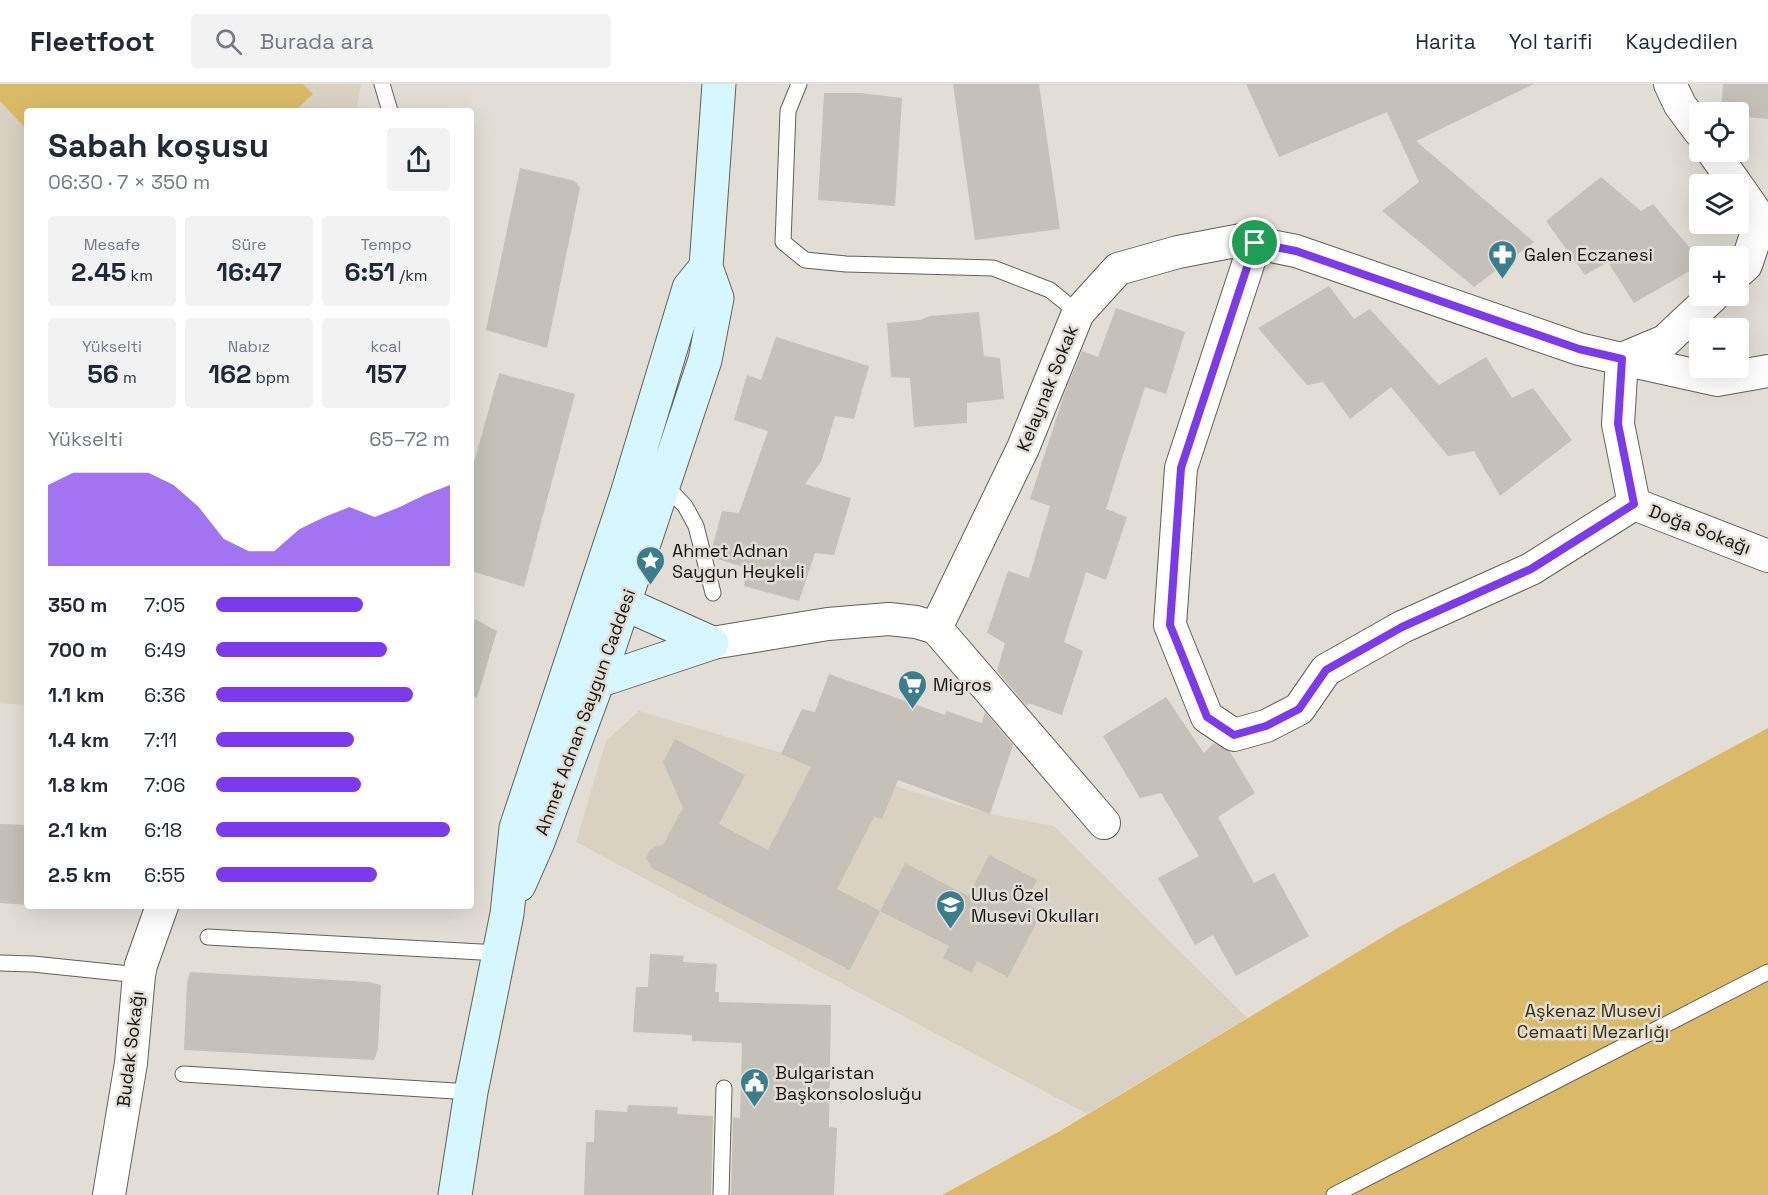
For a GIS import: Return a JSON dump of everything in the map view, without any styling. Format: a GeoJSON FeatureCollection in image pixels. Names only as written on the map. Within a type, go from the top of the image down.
{"type":"FeatureCollection","features":[{"type":"Feature","properties":{"kind":"main road","name":"Ahmet Adnan Saygun Caddesi"},"geometry":{"type":"LineString","coordinates":[[507,914],[538,842],[598,681],[705,360],[717,298],[706,267],[719,84]]}},
{"type":"Feature","properties":{"kind":"main road","name":"Ahmet Adnan Saygun Caddesi"},"geometry":{"type":"LineString","coordinates":[[455,1195],[471,1092],[507,914],[516,828],[627,494],[689,288],[706,267]]}},
{"type":"Feature","properties":{"kind":"main road"},"geometry":{"type":"LineString","coordinates":[[625,604],[712,643],[598,681],[581,632],[625,604]]}},
{"type":"Feature","properties":{"kind":"street"},"geometry":{"type":"LineString","coordinates":[[1670,84],[1689,117]]}},
{"type":"Feature","properties":{"kind":"street"},"geometry":{"type":"LineString","coordinates":[[1749,200],[1765,218],[1749,258]]}},
{"type":"Feature","properties":{"kind":"street","name":"Kelaynak Sokak"},"geometry":{"type":"LineString","coordinates":[[936,628],[1023,448],[1078,313],[1118,269],[1178,252],[1241,240],[1296,251],[1579,349],[1717,380],[1768,371]]}},
{"type":"Feature","properties":{"kind":"street"},"geometry":{"type":"LineString","coordinates":[[1255,243],[1181,468],[1170,625],[1207,717],[1234,735],[1266,726],[1299,709],[1326,670],[1402,627],[1531,569],[1634,504]]}},
{"type":"Feature","properties":{"kind":"street"},"geometry":{"type":"LineString","coordinates":[[1622,359],[1665,341],[1702,306]]}},
{"type":"Feature","properties":{"kind":"street","name":"Doğa Sokağı"},"geometry":{"type":"LineString","coordinates":[[1622,359],[1618,424],[1634,504],[1768,556]]}},
{"type":"Feature","properties":{"kind":"street"},"geometry":{"type":"LineString","coordinates":[[712,643],[828,624],[889,619],[916,621],[936,628],[1104,823]]}},
{"type":"Feature","properties":{"kind":"street","name":"Budak Sokağı"},"geometry":{"type":"LineString","coordinates":[[110,1195],[131,1063],[139,975],[161,909]]}},
{"type":"Feature","properties":{"kind":"lane"},"geometry":{"type":"LineString","coordinates":[[382,84],[389,108]]}},
{"type":"Feature","properties":{"kind":"lane"},"geometry":{"type":"LineString","coordinates":[[799,84],[788,111],[783,242],[805,260],[846,264],[993,268],[1050,290],[1078,313]]}},
{"type":"Feature","properties":{"kind":"lane"},"geometry":{"type":"LineString","coordinates":[[664,484],[685,506],[696,526],[713,593]]}},
{"type":"Feature","properties":{"kind":"lane"},"geometry":{"type":"LineString","coordinates":[[208,937],[499,953]]}},
{"type":"Feature","properties":{"kind":"lane"},"geometry":{"type":"LineString","coordinates":[[0,963],[33,964],[139,975]]}},
{"type":"Feature","properties":{"kind":"lane"},"geometry":{"type":"LineString","coordinates":[[1334,1195],[1768,972]]}},
{"type":"Feature","properties":{"kind":"lane"},"geometry":{"type":"LineString","coordinates":[[183,1074],[471,1092]]}},
{"type":"Feature","properties":{"kind":"lane"},"geometry":{"type":"LineString","coordinates":[[721,1195],[724,1088]]}},
{"type":"Feature","properties":{"kind":"shaded area"},"geometry":{"type":"Polygon","coordinates":[[[0,84],[361,84],[357,108],[24,108],[24,705],[0,703],[0,84]]]}},
{"type":"Feature","properties":{"kind":"shaded area","name":"Ulus Özel Musevi Okulları"},"geometry":{"type":"Polygon","coordinates":[[[639,711],[990,814],[1054,826],[1247,1018],[1087,1114],[576,842],[606,741],[639,711]]]}},
{"type":"Feature","properties":{"kind":"green space"},"geometry":{"type":"Polygon","coordinates":[[[0,84],[303,84],[313,94],[298,108],[24,108],[24,127],[0,101],[0,84]]]}},
{"type":"Feature","properties":{"kind":"green space","name":"Aşkenaz Musevi Cemaati Mezarlığı"},"geometry":{"type":"Polygon","coordinates":[[[1768,728],[1768,1195],[942,1195],[1060,1131],[1401,926],[1768,728]]]}},
{"type":"Feature","properties":{"kind":"building"},"geometry":{"type":"Polygon","coordinates":[[[953,84],[1039,84],[1060,229],[975,240],[953,84]]]}},
{"type":"Feature","properties":{"kind":"building"},"geometry":{"type":"Polygon","coordinates":[[[1246,84],[1534,84],[1416,141],[1534,242],[1474,287],[1382,211],[1419,182],[1387,112],[1279,157],[1246,84]]]}},
{"type":"Feature","properties":{"kind":"building"},"geometry":{"type":"Polygon","coordinates":[[[1723,84],[1768,84],[1768,119],[1749,117],[1749,102],[1722,102],[1723,84]]]}},
{"type":"Feature","properties":{"kind":"building"},"geometry":{"type":"Polygon","coordinates":[[[824,93],[860,93],[902,98],[895,206],[818,200],[824,93]]]}},
{"type":"Feature","properties":{"kind":"building"},"geometry":{"type":"Polygon","coordinates":[[[520,168],[575,181],[580,188],[547,348],[486,330],[520,168]]]}},
{"type":"Feature","properties":{"kind":"building"},"geometry":{"type":"Polygon","coordinates":[[[1601,177],[1641,211],[1653,204],[1689,247],[1689,271],[1634,303],[1608,262],[1585,275],[1546,221],[1601,177]]]}},
{"type":"Feature","properties":{"kind":"building"},"geometry":{"type":"Polygon","coordinates":[[[1329,286],[1354,319],[1370,309],[1439,385],[1486,357],[1512,398],[1533,388],[1572,440],[1500,496],[1474,451],[1448,456],[1391,387],[1350,419],[1323,382],[1307,385],[1258,328],[1329,286]]]}},
{"type":"Feature","properties":{"kind":"building"},"geometry":{"type":"Polygon","coordinates":[[[1116,308],[1185,332],[1166,394],[1145,387],[1122,458],[1106,509],[1127,517],[1106,580],[1086,572],[1064,642],[1083,651],[1062,715],[1028,703],[1027,706],[997,671],[1005,643],[987,633],[1008,571],[1029,578],[1050,506],[1030,499],[1066,389],[1082,351],[1098,357],[1116,308]]]}},
{"type":"Feature","properties":{"kind":"building"},"geometry":{"type":"Polygon","coordinates":[[[979,312],[984,356],[1000,358],[1004,399],[967,403],[967,423],[914,427],[910,378],[891,377],[887,323],[920,320],[930,316],[979,312]]]}},
{"type":"Feature","properties":{"kind":"building"},"geometry":{"type":"Polygon","coordinates":[[[776,337],[869,366],[854,419],[835,416],[821,462],[805,484],[851,498],[834,555],[815,553],[799,601],[744,586],[747,568],[714,558],[712,548],[722,511],[739,513],[768,431],[734,420],[747,375],[761,380],[776,337]]]}},
{"type":"Feature","properties":{"kind":"building"},"geometry":{"type":"Polygon","coordinates":[[[499,373],[575,394],[524,587],[474,572],[474,462],[499,373]]]}},
{"type":"Feature","properties":{"kind":"building"},"geometry":{"type":"Polygon","coordinates":[[[474,619],[497,631],[477,698],[474,698],[474,619]]]}},
{"type":"Feature","properties":{"kind":"building"},"geometry":{"type":"Polygon","coordinates":[[[829,674],[945,715],[946,711],[982,723],[985,712],[1013,745],[990,814],[898,780],[882,819],[874,817],[837,889],[880,911],[850,970],[652,868],[646,858],[650,850],[663,845],[683,808],[663,762],[675,739],[745,775],[719,824],[768,850],[811,767],[781,754],[802,709],[815,712],[829,674]]]}},
{"type":"Feature","properties":{"kind":"building"},"geometry":{"type":"Polygon","coordinates":[[[1166,697],[1204,753],[1214,743],[1230,752],[1255,793],[1218,817],[1254,883],[1274,873],[1309,936],[1236,976],[1213,935],[1195,945],[1158,878],[1199,856],[1161,793],[1140,798],[1103,736],[1166,697]]]}},
{"type":"Feature","properties":{"kind":"building"},"geometry":{"type":"Polygon","coordinates":[[[0,824],[24,825],[24,905],[0,903],[0,824]]]}},
{"type":"Feature","properties":{"kind":"building"},"geometry":{"type":"Polygon","coordinates":[[[989,855],[1037,880],[1025,903],[1042,912],[1008,977],[977,961],[972,973],[943,958],[949,946],[880,911],[905,863],[968,896],[989,855]]]}},
{"type":"Feature","properties":{"kind":"building"},"geometry":{"type":"Polygon","coordinates":[[[650,954],[684,956],[683,962],[717,964],[715,992],[719,992],[719,1002],[831,1005],[829,1127],[837,1128],[834,1195],[731,1195],[733,1117],[740,1118],[742,1043],[692,1041],[692,1035],[633,1032],[636,987],[648,987],[650,954]]]}},
{"type":"Feature","properties":{"kind":"building"},"geometry":{"type":"Polygon","coordinates":[[[190,972],[369,982],[381,985],[378,1049],[374,1060],[184,1050],[187,983],[190,972]]]}},
{"type":"Feature","properties":{"kind":"building"},"geometry":{"type":"Polygon","coordinates":[[[628,1105],[678,1107],[677,1114],[713,1116],[711,1195],[584,1195],[586,1142],[594,1142],[595,1110],[627,1112],[628,1105]]]}},
{"type":"Feature","properties":{"kind":"place","name":"Galen Eczanesi"},"geometry":{"type":"Point","coordinates":[1503,280]}},
{"type":"Feature","properties":{"kind":"place","name":"Ahmet Adnan Saygun Heykeli"},"geometry":{"type":"Point","coordinates":[651,586]}},
{"type":"Feature","properties":{"kind":"place","name":"Migros"},"geometry":{"type":"Point","coordinates":[912,710]}},
{"type":"Feature","properties":{"kind":"place","name":"Ulus Özel Musevi Okulları"},"geometry":{"type":"Point","coordinates":[950,930]}},
{"type":"Feature","properties":{"kind":"place","name":"Bulgaristan Başkonsolosluğu"},"geometry":{"type":"Point","coordinates":[754,1108]}},
{"type":"Feature","properties":{"kind":"route"},"geometry":{"type":"LineString","coordinates":[[1255,243],[1296,251],[1579,349],[1622,359],[1618,424],[1634,504],[1531,569],[1402,627],[1326,670],[1299,709],[1266,726],[1234,735],[1207,717],[1170,625],[1181,468],[1255,243]]}}]}
